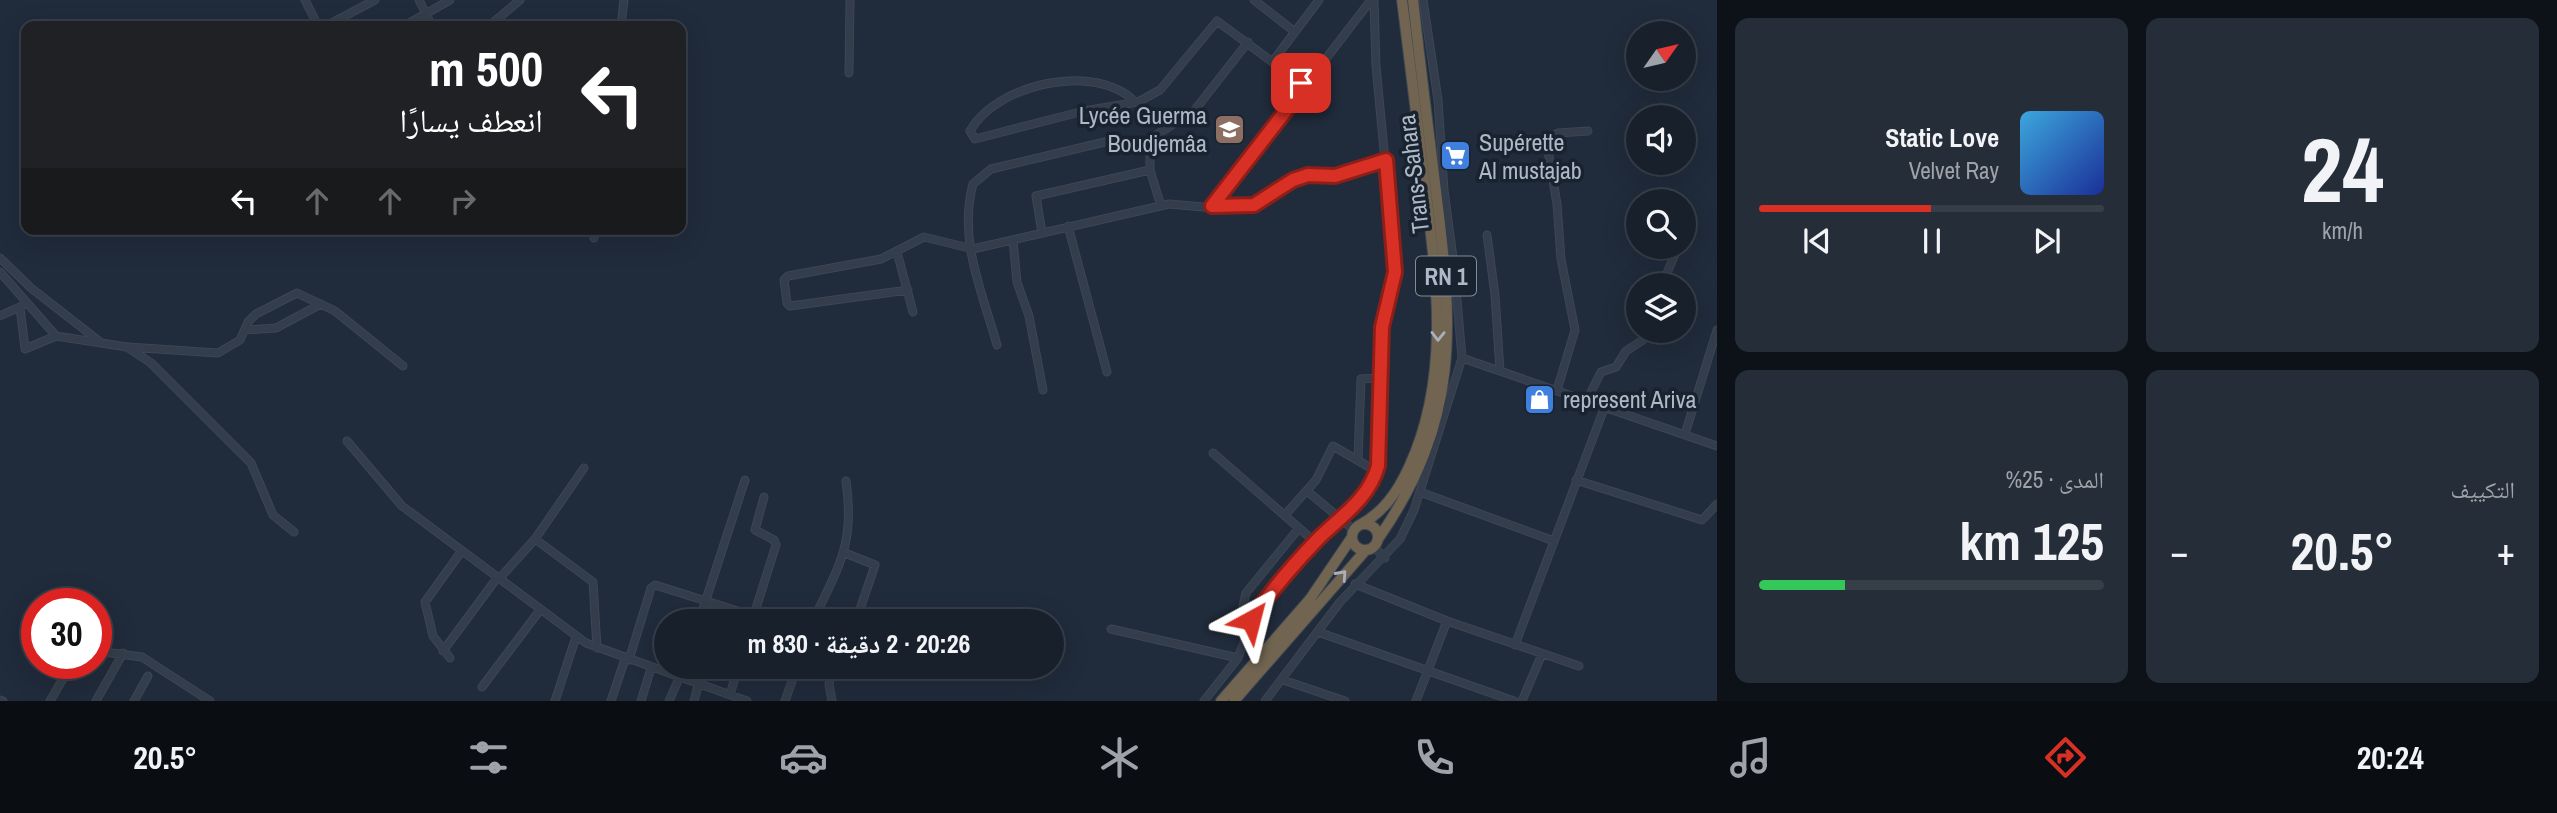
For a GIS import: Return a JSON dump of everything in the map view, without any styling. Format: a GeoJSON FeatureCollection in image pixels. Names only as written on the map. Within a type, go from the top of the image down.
{"type":"FeatureCollection","features":[{"type":"Feature","properties":{"kind":"highway","name":"Trans-Sahara"},"geometry":{"type":"LineString","coordinates":[[1221,701],[1310,599],[1355,531],[1376,517],[1403,480],[1424,429],[1437,364],[1435,270],[1402,0]]}},
{"type":"Feature","properties":{"kind":"highway","name":"Trans-Sahara"},"geometry":{"type":"LineString","coordinates":[[1234,701],[1372,546],[1399,509],[1429,443],[1443,390],[1448,349],[1446,273],[1413,0]]}},
{"type":"Feature","properties":{"kind":"highway"},"geometry":{"type":"LineString","coordinates":[[1366,524],[1374,527],[1372,546],[1355,545],[1355,531],[1366,524]]}},
{"type":"Feature","properties":{"kind":"street"},"geometry":{"type":"LineString","coordinates":[[305,0],[316,21]]}},
{"type":"Feature","properties":{"kind":"street"},"geometry":{"type":"LineString","coordinates":[[335,21],[375,0]]}},
{"type":"Feature","properties":{"kind":"street"},"geometry":{"type":"LineString","coordinates":[[419,0],[430,21]]}},
{"type":"Feature","properties":{"kind":"street"},"geometry":{"type":"LineString","coordinates":[[413,21],[450,0]]}},
{"type":"Feature","properties":{"kind":"street"},"geometry":{"type":"LineString","coordinates":[[495,21],[520,0]]}},
{"type":"Feature","properties":{"kind":"street"},"geometry":{"type":"LineString","coordinates":[[622,21],[624,0]]}},
{"type":"Feature","properties":{"kind":"street"},"geometry":{"type":"LineString","coordinates":[[849,73],[850,0]]}},
{"type":"Feature","properties":{"kind":"street"},"geometry":{"type":"LineString","coordinates":[[1254,0],[1295,32]]}},
{"type":"Feature","properties":{"kind":"street"},"geometry":{"type":"LineString","coordinates":[[1212,206],[1372,0]]}},
{"type":"Feature","properties":{"kind":"street"},"geometry":{"type":"LineString","coordinates":[[1245,625],[1315,542],[1356,505],[1376,471],[1384,314],[1395,272],[1372,0]]}},
{"type":"Feature","properties":{"kind":"street"},"geometry":{"type":"LineString","coordinates":[[1265,701],[1355,584],[1385,558],[1400,538],[1420,492],[1462,358],[1444,190],[1438,100],[1423,0]]}},
{"type":"Feature","properties":{"kind":"street"},"geometry":{"type":"LineString","coordinates":[[1273,61],[1318,1]]}},
{"type":"Feature","properties":{"kind":"street"},"geometry":{"type":"LineString","coordinates":[[1135,103],[1117,87],[1075,79],[1003,99],[979,116],[970,131],[975,139],[1074,113],[1135,103],[1160,90],[1214,23],[1223,23],[1305,86]]}},
{"type":"Feature","properties":{"kind":"street"},"geometry":{"type":"LineString","coordinates":[[1161,206],[1150,170],[1148,152],[1151,136],[1194,111],[1248,42]]}},
{"type":"Feature","properties":{"kind":"street"},"geometry":{"type":"LineString","coordinates":[[1557,390],[1575,330],[1561,260],[1557,204],[1546,139],[1558,133],[1588,131]]}},
{"type":"Feature","properties":{"kind":"street"},"geometry":{"type":"LineString","coordinates":[[997,345],[969,250],[968,205],[973,184],[991,169],[1113,140]]}},
{"type":"Feature","properties":{"kind":"street"},"geometry":{"type":"LineString","coordinates":[[908,290],[824,304],[790,306],[787,303],[784,280],[788,276],[881,259],[930,236],[969,250],[1161,206],[1254,205],[1293,180],[1308,175],[1335,176],[1386,160]]}},
{"type":"Feature","properties":{"kind":"street"},"geometry":{"type":"LineString","coordinates":[[1042,233],[1037,196],[1150,170]]}},
{"type":"Feature","properties":{"kind":"street"},"geometry":{"type":"LineString","coordinates":[[1068,226],[1107,372]]}},
{"type":"Feature","properties":{"kind":"street"},"geometry":{"type":"LineString","coordinates":[[1487,235],[1496,295],[1500,371]]}},
{"type":"Feature","properties":{"kind":"street"},"geometry":{"type":"LineString","coordinates":[[1013,240],[1017,282],[1029,316],[1043,390]]}},
{"type":"Feature","properties":{"kind":"street"},"geometry":{"type":"LineString","coordinates":[[897,253],[914,312]]}},
{"type":"Feature","properties":{"kind":"street"},"geometry":{"type":"LineString","coordinates":[[0,258],[31,288],[100,342]]}},
{"type":"Feature","properties":{"kind":"street"},"geometry":{"type":"LineString","coordinates":[[0,273],[56,337]]}},
{"type":"Feature","properties":{"kind":"street"},"geometry":{"type":"LineString","coordinates":[[19,307],[25,349],[56,337],[127,347],[218,353],[237,342],[249,320],[256,314],[295,294],[335,311],[403,366]]}},
{"type":"Feature","properties":{"kind":"street"},"geometry":{"type":"LineString","coordinates":[[0,316],[29,303]]}},
{"type":"Feature","properties":{"kind":"street"},"geometry":{"type":"LineString","coordinates":[[245,330],[276,328],[321,304]]}},
{"type":"Feature","properties":{"kind":"street"},"geometry":{"type":"LineString","coordinates":[[1685,435],[1717,330]]}},
{"type":"Feature","properties":{"kind":"street"},"geometry":{"type":"LineString","coordinates":[[1587,400],[1603,369],[1616,367],[1626,351],[1638,343]]}},
{"type":"Feature","properties":{"kind":"street"},"geometry":{"type":"LineString","coordinates":[[127,347],[159,370],[251,463],[273,515],[294,532]]}},
{"type":"Feature","properties":{"kind":"street"},"geometry":{"type":"LineString","coordinates":[[1462,358],[1717,446]]}},
{"type":"Feature","properties":{"kind":"street"},"geometry":{"type":"LineString","coordinates":[[1358,459],[1361,379],[1379,377]]}},
{"type":"Feature","properties":{"kind":"street"},"geometry":{"type":"LineString","coordinates":[[1515,645],[1605,406]]}},
{"type":"Feature","properties":{"kind":"street"},"geometry":{"type":"LineString","coordinates":[[347,442],[401,506],[461,552],[576,636],[597,648],[654,669]]}},
{"type":"Feature","properties":{"kind":"street"},"geometry":{"type":"LineString","coordinates":[[1285,515],[1324,468],[1333,446],[1376,471]]}},
{"type":"Feature","properties":{"kind":"street"},"geometry":{"type":"LineString","coordinates":[[1213,453],[1315,542]]}},
{"type":"Feature","properties":{"kind":"street"},"geometry":{"type":"LineString","coordinates":[[443,651],[498,579],[535,539],[584,468]]}},
{"type":"Feature","properties":{"kind":"street"},"geometry":{"type":"LineString","coordinates":[[702,609],[745,480]]}},
{"type":"Feature","properties":{"kind":"street"},"geometry":{"type":"LineString","coordinates":[[1576,480],[1702,520],[1717,503]]}},
{"type":"Feature","properties":{"kind":"street"},"geometry":{"type":"LineString","coordinates":[[819,609],[845,553],[850,511],[846,481]]}},
{"type":"Feature","properties":{"kind":"street"},"geometry":{"type":"LineString","coordinates":[[1307,491],[1355,531]]}},
{"type":"Feature","properties":{"kind":"street"},"geometry":{"type":"LineString","coordinates":[[1420,492],[1554,541]]}},
{"type":"Feature","properties":{"kind":"street"},"geometry":{"type":"LineString","coordinates":[[756,609],[776,545],[773,539],[755,530],[764,497]]}},
{"type":"Feature","properties":{"kind":"street"},"geometry":{"type":"LineString","coordinates":[[1204,701],[1238,658],[1244,642],[1243,606],[1246,593],[1299,528]]}},
{"type":"Feature","properties":{"kind":"street"},"geometry":{"type":"LineString","coordinates":[[535,539],[594,583],[597,648]]}},
{"type":"Feature","properties":{"kind":"street"},"geometry":{"type":"LineString","coordinates":[[1372,546],[1385,558]]}},
{"type":"Feature","properties":{"kind":"street"},"geometry":{"type":"LineString","coordinates":[[450,658],[433,636],[425,602],[461,552]]}},
{"type":"Feature","properties":{"kind":"street"},"geometry":{"type":"LineString","coordinates":[[845,553],[876,565],[860,609]]}},
{"type":"Feature","properties":{"kind":"street"},"geometry":{"type":"LineString","coordinates":[[1355,584],[1447,621],[1579,666]]}},
{"type":"Feature","properties":{"kind":"street"},"geometry":{"type":"LineString","coordinates":[[611,701],[652,587],[657,585],[727,609]]}},
{"type":"Feature","properties":{"kind":"street"},"geometry":{"type":"LineString","coordinates":[[482,687],[540,610]]}},
{"type":"Feature","properties":{"kind":"street"},"geometry":{"type":"LineString","coordinates":[[1416,701],[1447,621]]}},
{"type":"Feature","properties":{"kind":"street"},"geometry":{"type":"LineString","coordinates":[[1111,629],[1238,658]]}},
{"type":"Feature","properties":{"kind":"street"},"geometry":{"type":"LineString","coordinates":[[1318,632],[1514,701]]}},
{"type":"Feature","properties":{"kind":"street"},"geometry":{"type":"LineString","coordinates":[[555,701],[576,636]]}},
{"type":"Feature","properties":{"kind":"street"},"geometry":{"type":"LineString","coordinates":[[112,652],[142,657],[162,667],[210,701]]}},
{"type":"Feature","properties":{"kind":"street"},"geometry":{"type":"LineString","coordinates":[[96,701],[123,653]]}},
{"type":"Feature","properties":{"kind":"street"},"geometry":{"type":"LineString","coordinates":[[1522,701],[1542,654]]}},
{"type":"Feature","properties":{"kind":"street"},"geometry":{"type":"LineString","coordinates":[[641,701],[651,668]]}},
{"type":"Feature","properties":{"kind":"street"},"geometry":{"type":"LineString","coordinates":[[134,701],[148,676]]}},
{"type":"Feature","properties":{"kind":"street"},"geometry":{"type":"LineString","coordinates":[[50,701],[63,679]]}},
{"type":"Feature","properties":{"kind":"street"},"geometry":{"type":"LineString","coordinates":[[669,701],[679,679]]}},
{"type":"Feature","properties":{"kind":"street"},"geometry":{"type":"LineString","coordinates":[[681,679],[747,701]]}},
{"type":"Feature","properties":{"kind":"street"},"geometry":{"type":"LineString","coordinates":[[730,695],[735,679]]}},
{"type":"Feature","properties":{"kind":"street"},"geometry":{"type":"LineString","coordinates":[[785,701],[793,679]]}},
{"type":"Feature","properties":{"kind":"street"},"geometry":{"type":"LineString","coordinates":[[830,679],[832,701]]}},
{"type":"Feature","properties":{"kind":"street"},"geometry":{"type":"LineString","coordinates":[[1283,680],[1345,701]]}},
{"type":"Feature","properties":{"kind":"street"},"geometry":{"type":"LineString","coordinates":[[694,701],[698,686]]}},
{"type":"Feature","properties":{"kind":"place","name":"Lycée Guerma Boudjemâa"},"geometry":{"type":"Point","coordinates":[1230,129]}},
{"type":"Feature","properties":{"kind":"place","name":"Supérette Al mustajab"},"geometry":{"type":"Point","coordinates":[1456,156]}},
{"type":"Feature","properties":{"kind":"place","name":"represent Ariva"},"geometry":{"type":"Point","coordinates":[1540,399]}},
{"type":"Feature","properties":{"kind":"route"},"geometry":{"type":"LineString","coordinates":[[1251,620],[1260,605],[1315,542],[1356,505],[1369,487],[1378,466],[1382,327],[1395,272],[1386,160],[1335,176],[1313,174],[1293,180],[1254,205],[1212,206],[1305,86],[1301,83]]}}]}
